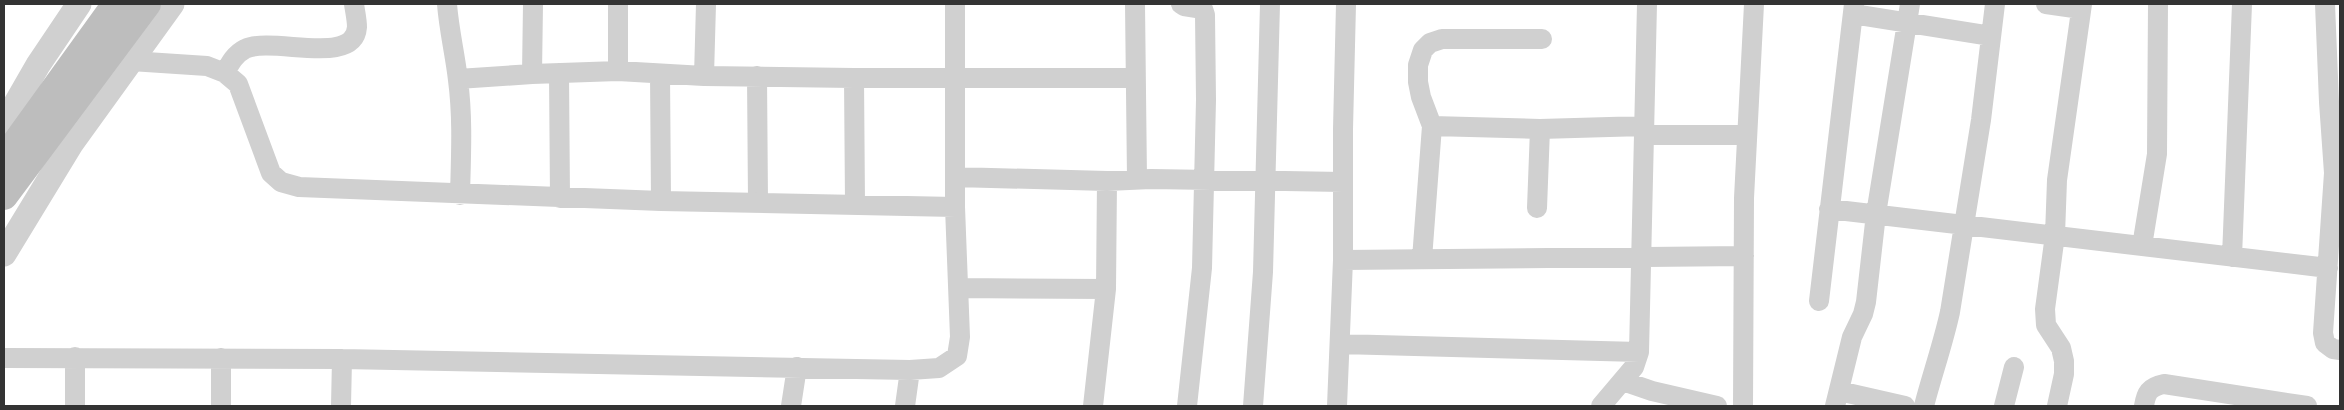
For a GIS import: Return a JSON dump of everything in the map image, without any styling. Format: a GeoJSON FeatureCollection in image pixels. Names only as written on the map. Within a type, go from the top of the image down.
{"type":"FeatureCollection","features":[{"type":"Feature","properties":{"kind":"main road"},"geometry":{"type":"LineString","coordinates":[[5,155],[116,4]]}},
{"type":"Feature","properties":{"kind":"main road"},"geometry":{"type":"LineString","coordinates":[[4,196],[147,4]]}},
{"type":"Feature","properties":{"kind":"street"},"geometry":{"type":"LineString","coordinates":[[4,124],[38,65],[79,4]]}},
{"type":"Feature","properties":{"kind":"street"},"geometry":{"type":"LineString","coordinates":[[4,254],[71,144],[172,4]]}},
{"type":"Feature","properties":{"kind":"street"},"geometry":{"type":"LineString","coordinates":[[225,73],[233,58],[244,50],[259,45],[330,49],[344,47],[352,40],[357,28],[354,4]]}},
{"type":"Feature","properties":{"kind":"street"},"geometry":{"type":"LineString","coordinates":[[447,4],[462,122],[460,194]]}},
{"type":"Feature","properties":{"kind":"street"},"geometry":{"type":"LineString","coordinates":[[532,74],[533,4]]}},
{"type":"Feature","properties":{"kind":"street"},"geometry":{"type":"LineString","coordinates":[[618,4],[618,71]]}},
{"type":"Feature","properties":{"kind":"street"},"geometry":{"type":"LineString","coordinates":[[704,76],[706,4]]}},
{"type":"Feature","properties":{"kind":"street"},"geometry":{"type":"LineString","coordinates":[[4,358],[342,359],[910,370],[939,368],[957,356],[960,337],[955,207],[955,4]]}},
{"type":"Feature","properties":{"kind":"street"},"geometry":{"type":"LineString","coordinates":[[1135,4],[1137,179]]}},
{"type":"Feature","properties":{"kind":"street"},"geometry":{"type":"LineString","coordinates":[[1181,4],[1203,9],[1205,15],[1205,181],[1202,268],[1187,406]]}},
{"type":"Feature","properties":{"kind":"street"},"geometry":{"type":"LineString","coordinates":[[1253,406],[1263,272],[1270,4]]}},
{"type":"Feature","properties":{"kind":"street"},"geometry":{"type":"LineString","coordinates":[[1337,406],[1343,260],[1346,4]]}},
{"type":"Feature","properties":{"kind":"street"},"geometry":{"type":"LineString","coordinates":[[1601,406],[1634,367],[1639,352],[1647,4]]}},
{"type":"Feature","properties":{"kind":"street"},"geometry":{"type":"LineString","coordinates":[[1743,406],[1747,135],[1754,4]]}},
{"type":"Feature","properties":{"kind":"street"},"geometry":{"type":"LineString","coordinates":[[1924,406],[1936,361],[1945,337],[1981,120],[1995,4]]}},
{"type":"Feature","properties":{"kind":"street"},"geometry":{"type":"LineString","coordinates":[[2046,4],[2082,6],[2057,180],[2055,235],[2045,309],[2046,325],[2061,348],[2064,361],[2064,374],[2057,406]]}},
{"type":"Feature","properties":{"kind":"street"},"geometry":{"type":"LineString","coordinates":[[2142,246],[2157,154],[2158,4]]}},
{"type":"Feature","properties":{"kind":"street"},"geometry":{"type":"LineString","coordinates":[[2232,256],[2242,4]]}},
{"type":"Feature","properties":{"kind":"street"},"geometry":{"type":"LineString","coordinates":[[2325,4],[2334,102],[2334,173],[2323,333],[2325,343],[2332,349],[2340,350]]}},
{"type":"Feature","properties":{"kind":"street"},"geometry":{"type":"LineString","coordinates":[[1818,301],[1854,9],[1909,13],[1991,36]]}},
{"type":"Feature","properties":{"kind":"street"},"geometry":{"type":"LineString","coordinates":[[1905,406],[1837,399],[1852,337],[1863,314],[1866,302],[1876,214],[1892,104],[1909,13]]}},
{"type":"Feature","properties":{"kind":"street"},"geometry":{"type":"LineString","coordinates":[[1422,259],[1432,126],[1421,97],[1418,82],[1418,66],[1423,50],[1430,43],[1442,39],[1542,39]]}},
{"type":"Feature","properties":{"kind":"street"},"geometry":{"type":"LineString","coordinates":[[131,61],[207,66],[225,73],[238,84],[271,173],[281,182],[299,187],[560,198],[955,207]]}},
{"type":"Feature","properties":{"kind":"street"},"geometry":{"type":"LineString","coordinates":[[458,79],[618,71],[704,76],[956,79],[1135,78]]}},
{"type":"Feature","properties":{"kind":"street"},"geometry":{"type":"LineString","coordinates":[[559,73],[560,198]]}},
{"type":"Feature","properties":{"kind":"street"},"geometry":{"type":"LineString","coordinates":[[660,74],[661,201]]}},
{"type":"Feature","properties":{"kind":"street"},"geometry":{"type":"LineString","coordinates":[[757,76],[758,202]]}},
{"type":"Feature","properties":{"kind":"street"},"geometry":{"type":"LineString","coordinates":[[854,78],[855,204]]}},
{"type":"Feature","properties":{"kind":"street"},"geometry":{"type":"LineString","coordinates":[[1432,126],[1644,130],[1747,135]]}},
{"type":"Feature","properties":{"kind":"street"},"geometry":{"type":"LineString","coordinates":[[1536,208],[1540,129]]}},
{"type":"Feature","properties":{"kind":"street"},"geometry":{"type":"LineString","coordinates":[[955,177],[1107,181],[1137,179],[1343,182]]}},
{"type":"Feature","properties":{"kind":"street"},"geometry":{"type":"LineString","coordinates":[[1093,406],[1106,289],[1107,181]]}},
{"type":"Feature","properties":{"kind":"street"},"geometry":{"type":"LineString","coordinates":[[1829,209],[2328,268]]}},
{"type":"Feature","properties":{"kind":"street"},"geometry":{"type":"LineString","coordinates":[[1343,260],[1744,256]]}},
{"type":"Feature","properties":{"kind":"street"},"geometry":{"type":"LineString","coordinates":[[959,288],[1106,289]]}},
{"type":"Feature","properties":{"kind":"street"},"geometry":{"type":"LineString","coordinates":[[1340,344],[1639,352]]}},
{"type":"Feature","properties":{"kind":"street"},"geometry":{"type":"LineString","coordinates":[[75,357],[75,406]]}},
{"type":"Feature","properties":{"kind":"street"},"geometry":{"type":"LineString","coordinates":[[221,358],[221,406]]}},
{"type":"Feature","properties":{"kind":"street"},"geometry":{"type":"LineString","coordinates":[[341,406],[342,359]]}},
{"type":"Feature","properties":{"kind":"street"},"geometry":{"type":"LineString","coordinates":[[791,406],[798,367]]}},
{"type":"Feature","properties":{"kind":"street"},"geometry":{"type":"LineString","coordinates":[[2004,406],[2014,367]]}},
{"type":"Feature","properties":{"kind":"street"},"geometry":{"type":"LineString","coordinates":[[905,406],[910,370]]}},
{"type":"Feature","properties":{"kind":"street"},"geometry":{"type":"LineString","coordinates":[[1623,380],[1652,391],[1717,406]]}},
{"type":"Feature","properties":{"kind":"street"},"geometry":{"type":"LineString","coordinates":[[2144,406],[2146,394],[2150,388],[2164,384],[2240,401],[2307,406]]}}]}
